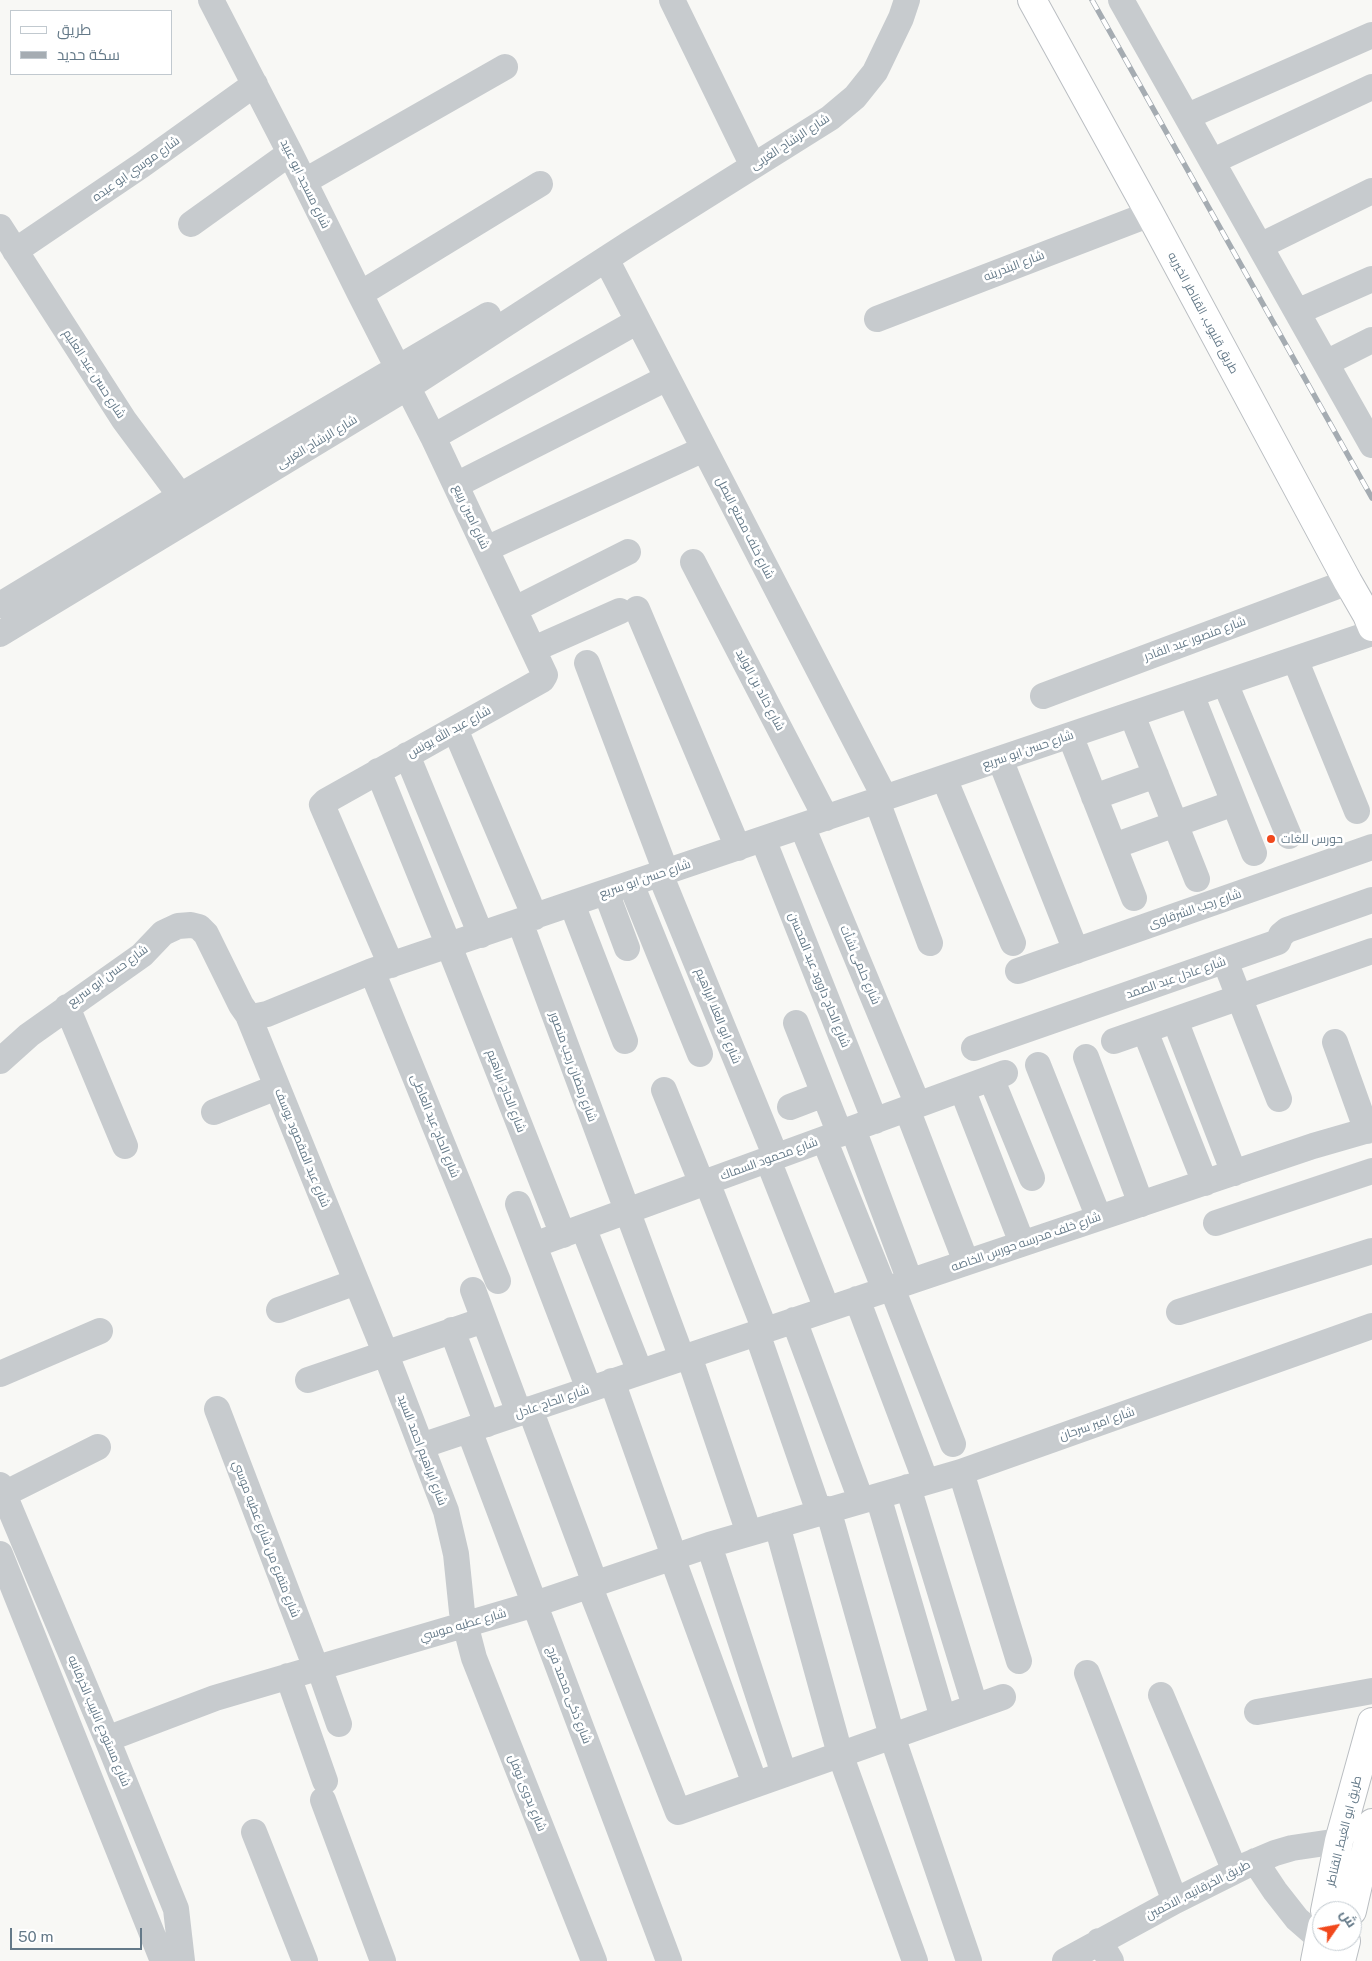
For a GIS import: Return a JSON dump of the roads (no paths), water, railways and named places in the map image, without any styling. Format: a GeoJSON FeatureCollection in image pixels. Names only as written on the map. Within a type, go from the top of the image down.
{"type":"FeatureCollection","features":[{"type":"Feature","properties":{"kind":"main road","name":"طريق قليوب, القناطر الخيريه"},"geometry":{"type":"LineString","coordinates":[[1032,0],[1150,214],[1360,585]]}},
{"type":"Feature","properties":{"kind":"main road","name":"طريق قليوب, القناطر الخيريه"},"geometry":{"type":"LineString","coordinates":[[1052,0],[1360,585],[1372,627]]}},
{"type":"Feature","properties":{"kind":"main road","name":"طريق ابو الغيط, القناطر"},"geometry":{"type":"LineString","coordinates":[[1327,1901],[1339,1841],[1372,1722]]}},
{"type":"Feature","properties":{"kind":"main road","name":"طريق ابو الغيط, القناطر"},"geometry":{"type":"LineString","coordinates":[[1354,1901],[1370,1836]]}},
{"type":"Feature","properties":{"kind":"main road"},"geometry":{"type":"LineString","coordinates":[[1333,1951],[1341,1961]]}},
{"type":"Feature","properties":{"kind":"street","name":"شارع مسجد ابو عبيد"},"geometry":{"type":"LineString","coordinates":[[211,0],[305,181],[402,378]]}},
{"type":"Feature","properties":{"kind":"street"},"geometry":{"type":"LineString","coordinates":[[672,0],[753,166]]}},
{"type":"Feature","properties":{"kind":"street","name":"شارع الرشاح الغربى"},"geometry":{"type":"LineString","coordinates":[[0,634],[196,515],[351,409],[606,259],[830,118],[855,97],[876,72],[901,18],[907,0]]}},
{"type":"Feature","properties":{"kind":"street"},"geometry":{"type":"LineString","coordinates":[[1126,2],[1326,363],[1363,407],[1372,445]]}},
{"type":"Feature","properties":{"kind":"street"},"geometry":{"type":"LineString","coordinates":[[1188,116],[1372,35]]}},
{"type":"Feature","properties":{"kind":"street"},"geometry":{"type":"LineString","coordinates":[[305,181],[505,67]]}},
{"type":"Feature","properties":{"kind":"street","name":"شارع موسي ابو عيده"},"geometry":{"type":"LineString","coordinates":[[15,252],[142,165],[255,84]]}},
{"type":"Feature","properties":{"kind":"street"},"geometry":{"type":"LineString","coordinates":[[1213,160],[1371,90]]}},
{"type":"Feature","properties":{"kind":"street"},"geometry":{"type":"LineString","coordinates":[[191,224],[290,153]]}},
{"type":"Feature","properties":{"kind":"street"},"geometry":{"type":"LineString","coordinates":[[360,294],[540,184]]}},
{"type":"Feature","properties":{"kind":"street"},"geometry":{"type":"LineString","coordinates":[[1260,246],[1372,191]]}},
{"type":"Feature","properties":{"kind":"street","name":"شارع البندرينه"},"geometry":{"type":"LineString","coordinates":[[877,319],[1150,214]]}},
{"type":"Feature","properties":{"kind":"street","name":"شارع حسن عبد العليم"},"geometry":{"type":"LineString","coordinates":[[0,227],[102,388],[180,496],[196,515]]}},
{"type":"Feature","properties":{"kind":"street","name":"شارع الرشاح الغربى"},"geometry":{"type":"LineString","coordinates":[[402,378],[596,250],[612,244],[630,244]]}},
{"type":"Feature","properties":{"kind":"street","name":"شارع خلف مصنع البصل"},"geometry":{"type":"LineString","coordinates":[[606,259],[881,799],[930,943]]}},
{"type":"Feature","properties":{"kind":"street"},"geometry":{"type":"LineString","coordinates":[[1297,312],[1372,279]]}},
{"type":"Feature","properties":{"kind":"street"},"geometry":{"type":"LineString","coordinates":[[433,437],[638,320]]}},
{"type":"Feature","properties":{"kind":"street"},"geometry":{"type":"LineString","coordinates":[[1326,363],[1372,340]]}},
{"type":"Feature","properties":{"kind":"street","name":"شارع امين ربيع"},"geometry":{"type":"LineString","coordinates":[[402,378],[456,484],[534,649]]}},
{"type":"Feature","properties":{"kind":"street"},"geometry":{"type":"LineString","coordinates":[[456,484],[668,378]]}},
{"type":"Feature","properties":{"kind":"street","name":"شارع الرشاح الغربى"},"geometry":{"type":"LineString","coordinates":[[0,605],[180,496],[351,409]]}},
{"type":"Feature","properties":{"kind":"street"},"geometry":{"type":"LineString","coordinates":[[486,549],[704,449]]}},
{"type":"Feature","properties":{"kind":"street"},"geometry":{"type":"LineString","coordinates":[[514,608],[628,552]]}},
{"type":"Feature","properties":{"kind":"street","name":"شارع خالد بن الوليد"},"geometry":{"type":"LineString","coordinates":[[693,562],[826,818]]}},
{"type":"Feature","properties":{"kind":"street","name":"شارع منصور عبد القادر"},"geometry":{"type":"LineString","coordinates":[[1043,696],[1360,585]]}},
{"type":"Feature","properties":{"kind":"street"},"geometry":{"type":"LineString","coordinates":[[534,649],[628,610],[738,848]]}},
{"type":"Feature","properties":{"kind":"street","name":"شارع حسن ابو سريع"},"geometry":{"type":"LineString","coordinates":[[0,1061],[28,1036],[142,955],[162,933],[169,929],[186,925],[199,928],[206,934],[241,1005],[248,1015],[267,1014],[381,968],[1372,633]]}},
{"type":"Feature","properties":{"kind":"street","name":"شارع عبد الله يونس"},"geometry":{"type":"LineString","coordinates":[[326,801],[544,678],[544,672],[534,649]]}},
{"type":"Feature","properties":{"kind":"street"},"geometry":{"type":"LineString","coordinates":[[1295,659],[1356,811]]}},
{"type":"Feature","properties":{"kind":"street","name":"شارع ابو العلا ابراهيم"},"geometry":{"type":"LineString","coordinates":[[587,663],[663,873],[772,1158],[827,1309]]}},
{"type":"Feature","properties":{"kind":"street"},"geometry":{"type":"LineString","coordinates":[[1225,683],[1289,836]]}},
{"type":"Feature","properties":{"kind":"street"},"geometry":{"type":"LineString","coordinates":[[1191,694],[1254,854]]}},
{"type":"Feature","properties":{"kind":"street"},"geometry":{"type":"LineString","coordinates":[[1132,714],[1197,879]]}},
{"type":"Feature","properties":{"kind":"street","name":"شارع رمضان رجب منصور"},"geometry":{"type":"LineString","coordinates":[[455,729],[528,919],[627,1211],[685,1357],[749,1533]]}},
{"type":"Feature","properties":{"kind":"street"},"geometry":{"type":"LineString","coordinates":[[1070,736],[1134,898]]}},
{"type":"Feature","properties":{"kind":"street"},"geometry":{"type":"LineString","coordinates":[[407,755],[482,935]]}},
{"type":"Feature","properties":{"kind":"street"},"geometry":{"type":"LineString","coordinates":[[1000,759],[1076,950]]}},
{"type":"Feature","properties":{"kind":"street","name":"شارع الحاج ابراهيم"},"geometry":{"type":"LineString","coordinates":[[378,772],[449,946],[573,1231],[640,1372]]}},
{"type":"Feature","properties":{"kind":"street"},"geometry":{"type":"LineString","coordinates":[[1094,797],[1156,775]]}},
{"type":"Feature","properties":{"kind":"street"},"geometry":{"type":"LineString","coordinates":[[944,778],[1013,943]]}},
{"type":"Feature","properties":{"kind":"street","name":"شارع الحاج عبد العاطى"},"geometry":{"type":"LineString","coordinates":[[326,801],[322,808],[498,1281]]}},
{"type":"Feature","properties":{"kind":"street"},"geometry":{"type":"LineString","coordinates":[[1114,846],[1234,803]]}},
{"type":"Feature","properties":{"kind":"street","name":"شارع حلمى نشأت"},"geometry":{"type":"LineString","coordinates":[[802,826],[913,1107],[966,1262]]}},
{"type":"Feature","properties":{"kind":"street","name":"شارع الحاج داوود عبد المحسن"},"geometry":{"type":"LineString","coordinates":[[763,839],[848,1131]]}},
{"type":"Feature","properties":{"kind":"street","name":"شارع رجب الشرقاوى"},"geometry":{"type":"LineString","coordinates":[[1018,970],[1372,847]]}},
{"type":"Feature","properties":{"kind":"street"},"geometry":{"type":"LineString","coordinates":[[631,884],[700,1054]]}},
{"type":"Feature","properties":{"kind":"street"},"geometry":{"type":"LineString","coordinates":[[606,892],[627,948]]}},
{"type":"Feature","properties":{"kind":"street","name":"شارع عادل عبد الصمد"},"geometry":{"type":"LineString","coordinates":[[974,1048],[1278,942],[1281,935],[1287,930],[1372,900]]}},
{"type":"Feature","properties":{"kind":"street"},"geometry":{"type":"LineString","coordinates":[[572,904],[625,1041]]}},
{"type":"Feature","properties":{"kind":"street"},"geometry":{"type":"LineString","coordinates":[[1114,1041],[1372,951]]}},
{"type":"Feature","properties":{"kind":"street"},"geometry":{"type":"LineString","coordinates":[[1225,961],[1279,1099]]}},
{"type":"Feature","properties":{"kind":"street"},"geometry":{"type":"LineString","coordinates":[[67,1007],[125,1146]]}},
{"type":"Feature","properties":{"kind":"street","name":"شارع عبد المقصود يوسف"},"geometry":{"type":"LineString","coordinates":[[248,1015],[356,1282]]}},
{"type":"Feature","properties":{"kind":"street"},"geometry":{"type":"LineString","coordinates":[[1175,1020],[1234,1173]]}},
{"type":"Feature","properties":{"kind":"street"},"geometry":{"type":"LineString","coordinates":[[796,1022],[824,1094],[848,1131],[896,1286],[952,1444]]}},
{"type":"Feature","properties":{"kind":"street"},"geometry":{"type":"LineString","coordinates":[[1145,1031],[1205,1183]]}},
{"type":"Feature","properties":{"kind":"street"},"geometry":{"type":"LineString","coordinates":[[1334,1042],[1369,1130]]}},
{"type":"Feature","properties":{"kind":"street"},"geometry":{"type":"LineString","coordinates":[[1086,1057],[1141,1204]]}},
{"type":"Feature","properties":{"kind":"street"},"geometry":{"type":"LineString","coordinates":[[1038,1065],[1099,1218]]}},
{"type":"Feature","properties":{"kind":"street","name":"شارع محمود السماك"},"geometry":{"type":"LineString","coordinates":[[534,1245],[998,1076],[1032,1178]]}},
{"type":"Feature","properties":{"kind":"street"},"geometry":{"type":"LineString","coordinates":[[214,1112],[277,1087]]}},
{"type":"Feature","properties":{"kind":"street"},"geometry":{"type":"LineString","coordinates":[[962,1089],[1022,1243]]}},
{"type":"Feature","properties":{"kind":"street"},"geometry":{"type":"LineString","coordinates":[[664,1090],[704,1183],[761,1331],[823,1511],[892,1736],[969,1961]]}},
{"type":"Feature","properties":{"kind":"street"},"geometry":{"type":"LineString","coordinates":[[790,1107],[824,1094]]}},
{"type":"Feature","properties":{"kind":"street","name":"شارع خلف مدرسه حورس الخاصه"},"geometry":{"type":"LineString","coordinates":[[685,1357],[1313,1146],[1369,1130]]}},
{"type":"Feature","properties":{"kind":"street"},"geometry":{"type":"LineString","coordinates":[[1216,1223],[1372,1171]]}},
{"type":"Feature","properties":{"kind":"street"},"geometry":{"type":"LineString","coordinates":[[518,1204],[534,1245],[600,1385],[673,1557],[755,1784]]}},
{"type":"Feature","properties":{"kind":"street"},"geometry":{"type":"LineString","coordinates":[[1179,1312],[1372,1251]]}},
{"type":"Feature","properties":{"kind":"street"},"geometry":{"type":"LineString","coordinates":[[278,1310],[356,1282]]}},
{"type":"Feature","properties":{"kind":"street","name":"شارع ابراهيم احمد السيد"},"geometry":{"type":"LineString","coordinates":[[356,1282],[446,1511],[452,1532],[465,1625]]}},
{"type":"Feature","properties":{"kind":"street"},"geometry":{"type":"LineString","coordinates":[[473,1290],[484,1320],[525,1411],[678,1812],[1003,1697]]}},
{"type":"Feature","properties":{"kind":"street"},"geometry":{"type":"LineString","coordinates":[[857,1299],[917,1484],[975,1706]]}},
{"type":"Feature","properties":{"kind":"street"},"geometry":{"type":"LineString","coordinates":[[308,1380],[384,1352],[484,1320]]}},
{"type":"Feature","properties":{"kind":"street"},"geometry":{"type":"LineString","coordinates":[[794,1320],[869,1498],[943,1718]]}},
{"type":"Feature","properties":{"kind":"street","name":"شارع امير سرحان"},"geometry":{"type":"LineString","coordinates":[[823,1511],[961,1472],[1372,1326]]}},
{"type":"Feature","properties":{"kind":"street","name":"شارع ذكى محمد فرج"},"geometry":{"type":"LineString","coordinates":[[452,1330],[478,1427],[534,1604],[669,1961]]}},
{"type":"Feature","properties":{"kind":"street"},"geometry":{"type":"LineString","coordinates":[[0,1374],[100,1331]]}},
{"type":"Feature","properties":{"kind":"street","name":"شارع الحاج عادل"},"geometry":{"type":"LineString","coordinates":[[421,1446],[685,1357]]}},
{"type":"Feature","properties":{"kind":"street","name":"شارع متفرع من شارع عطيه موسي"},"geometry":{"type":"LineString","coordinates":[[217,1409],[339,1724]]}},
{"type":"Feature","properties":{"kind":"street"},"geometry":{"type":"LineString","coordinates":[[2,1490],[98,1447]]}},
{"type":"Feature","properties":{"kind":"street"},"geometry":{"type":"LineString","coordinates":[[961,1472],[1019,1661]]}},
{"type":"Feature","properties":{"kind":"street","name":"شارع مستودع انابيب الخرقانيه"},"geometry":{"type":"LineString","coordinates":[[2,1490],[176,1909],[182,1961]]}},
{"type":"Feature","properties":{"kind":"street","name":"شارع عطيه موسي"},"geometry":{"type":"LineString","coordinates":[[107,1739],[215,1698],[534,1604],[709,1545],[823,1511]]}},
{"type":"Feature","properties":{"kind":"street"},"geometry":{"type":"LineString","coordinates":[[777,1525],[840,1754],[915,1961]]}},
{"type":"Feature","properties":{"kind":"street"},"geometry":{"type":"LineString","coordinates":[[709,1545],[784,1774]]}},
{"type":"Feature","properties":{"kind":"street"},"geometry":{"type":"LineString","coordinates":[[0,1554],[163,1961]]}},
{"type":"Feature","properties":{"kind":"street","name":"شارع بدوى نوفل"},"geometry":{"type":"LineString","coordinates":[[465,1625],[474,1658],[594,1961]]}},
{"type":"Feature","properties":{"kind":"street"},"geometry":{"type":"LineString","coordinates":[[1087,1673],[1175,1900]]}},
{"type":"Feature","properties":{"kind":"street"},"geometry":{"type":"LineString","coordinates":[[288,1676],[324,1790],[383,1961]]}},
{"type":"Feature","properties":{"kind":"street"},"geometry":{"type":"LineString","coordinates":[[1257,1712],[1372,1691]]}},
{"type":"Feature","properties":{"kind":"street"},"geometry":{"type":"LineString","coordinates":[[1161,1695],[1245,1866],[1275,1891],[1297,1919],[1312,1931]]}},
{"type":"Feature","properties":{"kind":"street"},"geometry":{"type":"LineString","coordinates":[[254,1832],[305,1961]]}},
{"type":"Feature","properties":{"kind":"street","name":"طريق الخرقانيه, الاخمين"},"geometry":{"type":"LineString","coordinates":[[1064,1961],[1105,1951],[1175,1900],[1245,1866],[1292,1848],[1339,1841]]}},
{"type":"Feature","properties":{"kind":"railway"},"geometry":{"type":"LineString","coordinates":[[1092,0],[1372,498]]}},
{"type":"Feature","properties":{"kind":"place","name":"حورس للغات"},"geometry":{"type":"Point","coordinates":[1271,839]}}]}
